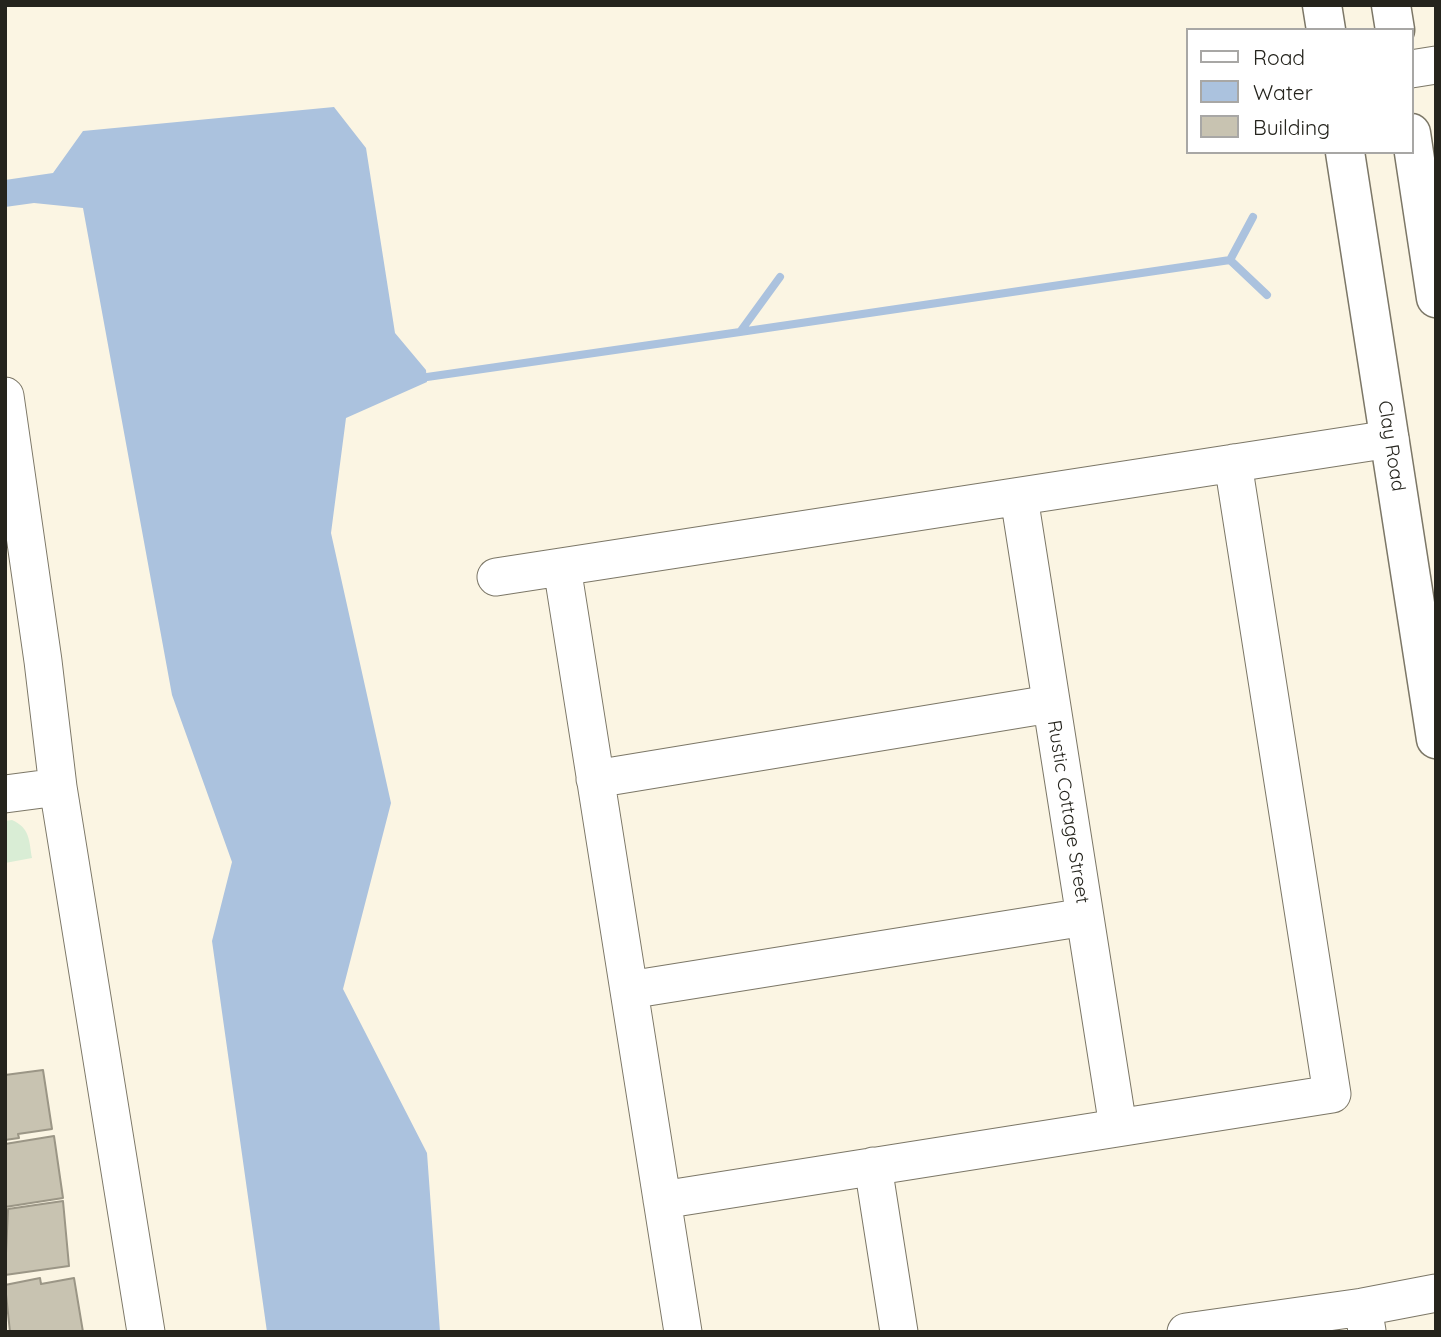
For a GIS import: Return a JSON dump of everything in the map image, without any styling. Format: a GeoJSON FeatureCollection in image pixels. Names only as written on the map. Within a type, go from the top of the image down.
{"type":"FeatureCollection","features":[{"type":"Feature","properties":{"kind":"main road"},"geometry":{"type":"LineString","coordinates":[[1322,5],[1326,28]]}},
{"type":"Feature","properties":{"kind":"main road"},"geometry":{"type":"LineString","coordinates":[[1391,5],[1395,28]]}},
{"type":"Feature","properties":{"kind":"main road"},"geometry":{"type":"LineString","coordinates":[[1413,146],[1436,298]]}},
{"type":"Feature","properties":{"kind":"main road","name":"Clay Road"},"geometry":{"type":"LineString","coordinates":[[1345,154],[1390,439],[1424,585],[1436,739]]}},
{"type":"Feature","properties":{"kind":"street"},"geometry":{"type":"LineString","coordinates":[[1413,69],[1436,65]]}},
{"type":"Feature","properties":{"kind":"street"},"geometry":{"type":"LineString","coordinates":[[5,396],[42,647],[58,787],[146,1332]]}},
{"type":"Feature","properties":{"kind":"street"},"geometry":{"type":"LineString","coordinates":[[496,577],[1390,439]]}},
{"type":"Feature","properties":{"kind":"street"},"geometry":{"type":"LineString","coordinates":[[662,1200],[1332,1094],[1233,463]]}},
{"type":"Feature","properties":{"kind":"street","name":"Rustic Cottage Street"},"geometry":{"type":"LineString","coordinates":[[1019,497],[1118,1127]]}},
{"type":"Feature","properties":{"kind":"street"},"geometry":{"type":"LineString","coordinates":[[562,567],[683,1332]]}},
{"type":"Feature","properties":{"kind":"street"},"geometry":{"type":"LineString","coordinates":[[595,779],[1050,704]]}},
{"type":"Feature","properties":{"kind":"street"},"geometry":{"type":"LineString","coordinates":[[5,794],[58,787]]}},
{"type":"Feature","properties":{"kind":"street"},"geometry":{"type":"LineString","coordinates":[[629,990],[1085,917]]}},
{"type":"Feature","properties":{"kind":"street"},"geometry":{"type":"LineString","coordinates":[[873,1166],[899,1332]]}},
{"type":"Feature","properties":{"kind":"street"},"geometry":{"type":"LineString","coordinates":[[1186,1332],[1365,1319],[1436,1293]]}},
{"type":"Feature","properties":{"kind":"green space"},"geometry":{"type":"Polygon","coordinates":[[[12,820],[25,831],[32,858],[5,863],[5,821],[12,820]]]}},
{"type":"Feature","properties":{"kind":"water"},"geometry":{"type":"Polygon","coordinates":[[[334,107],[366,148],[395,333],[426,370],[427,382],[346,418],[331,533],[391,803],[343,989],[427,1153],[440,1332],[267,1332],[212,941],[232,862],[172,695],[83,208],[34,203],[5,207],[5,180],[53,173],[83,131],[334,107]]]}},
{"type":"Feature","properties":{"kind":"building"},"geometry":{"type":"Polygon","coordinates":[[[43,1070],[52,1129],[18,1134],[19,1138],[5,1140],[5,1075],[43,1070]]]}},
{"type":"Feature","properties":{"kind":"building"},"geometry":{"type":"Polygon","coordinates":[[[54,1136],[63,1198],[5,1207],[5,1144],[54,1136]]]}},
{"type":"Feature","properties":{"kind":"building"},"geometry":{"type":"Polygon","coordinates":[[[63,1201],[69,1266],[5,1275],[8,1209],[63,1201]]]}},
{"type":"Feature","properties":{"kind":"building"},"geometry":{"type":"Polygon","coordinates":[[[40,1278],[41,1284],[74,1278],[83,1332],[10,1332],[5,1285],[40,1278]]]}},
{"type":"Feature","properties":{"kind":"waterway"},"geometry":{"type":"LineString","coordinates":[[1230,260],[1253,217]]}},
{"type":"Feature","properties":{"kind":"waterway"},"geometry":{"type":"LineString","coordinates":[[740,332],[1230,260],[1267,295]]}},
{"type":"Feature","properties":{"kind":"waterway"},"geometry":{"type":"LineString","coordinates":[[427,377],[740,332],[780,277]]}}]}
